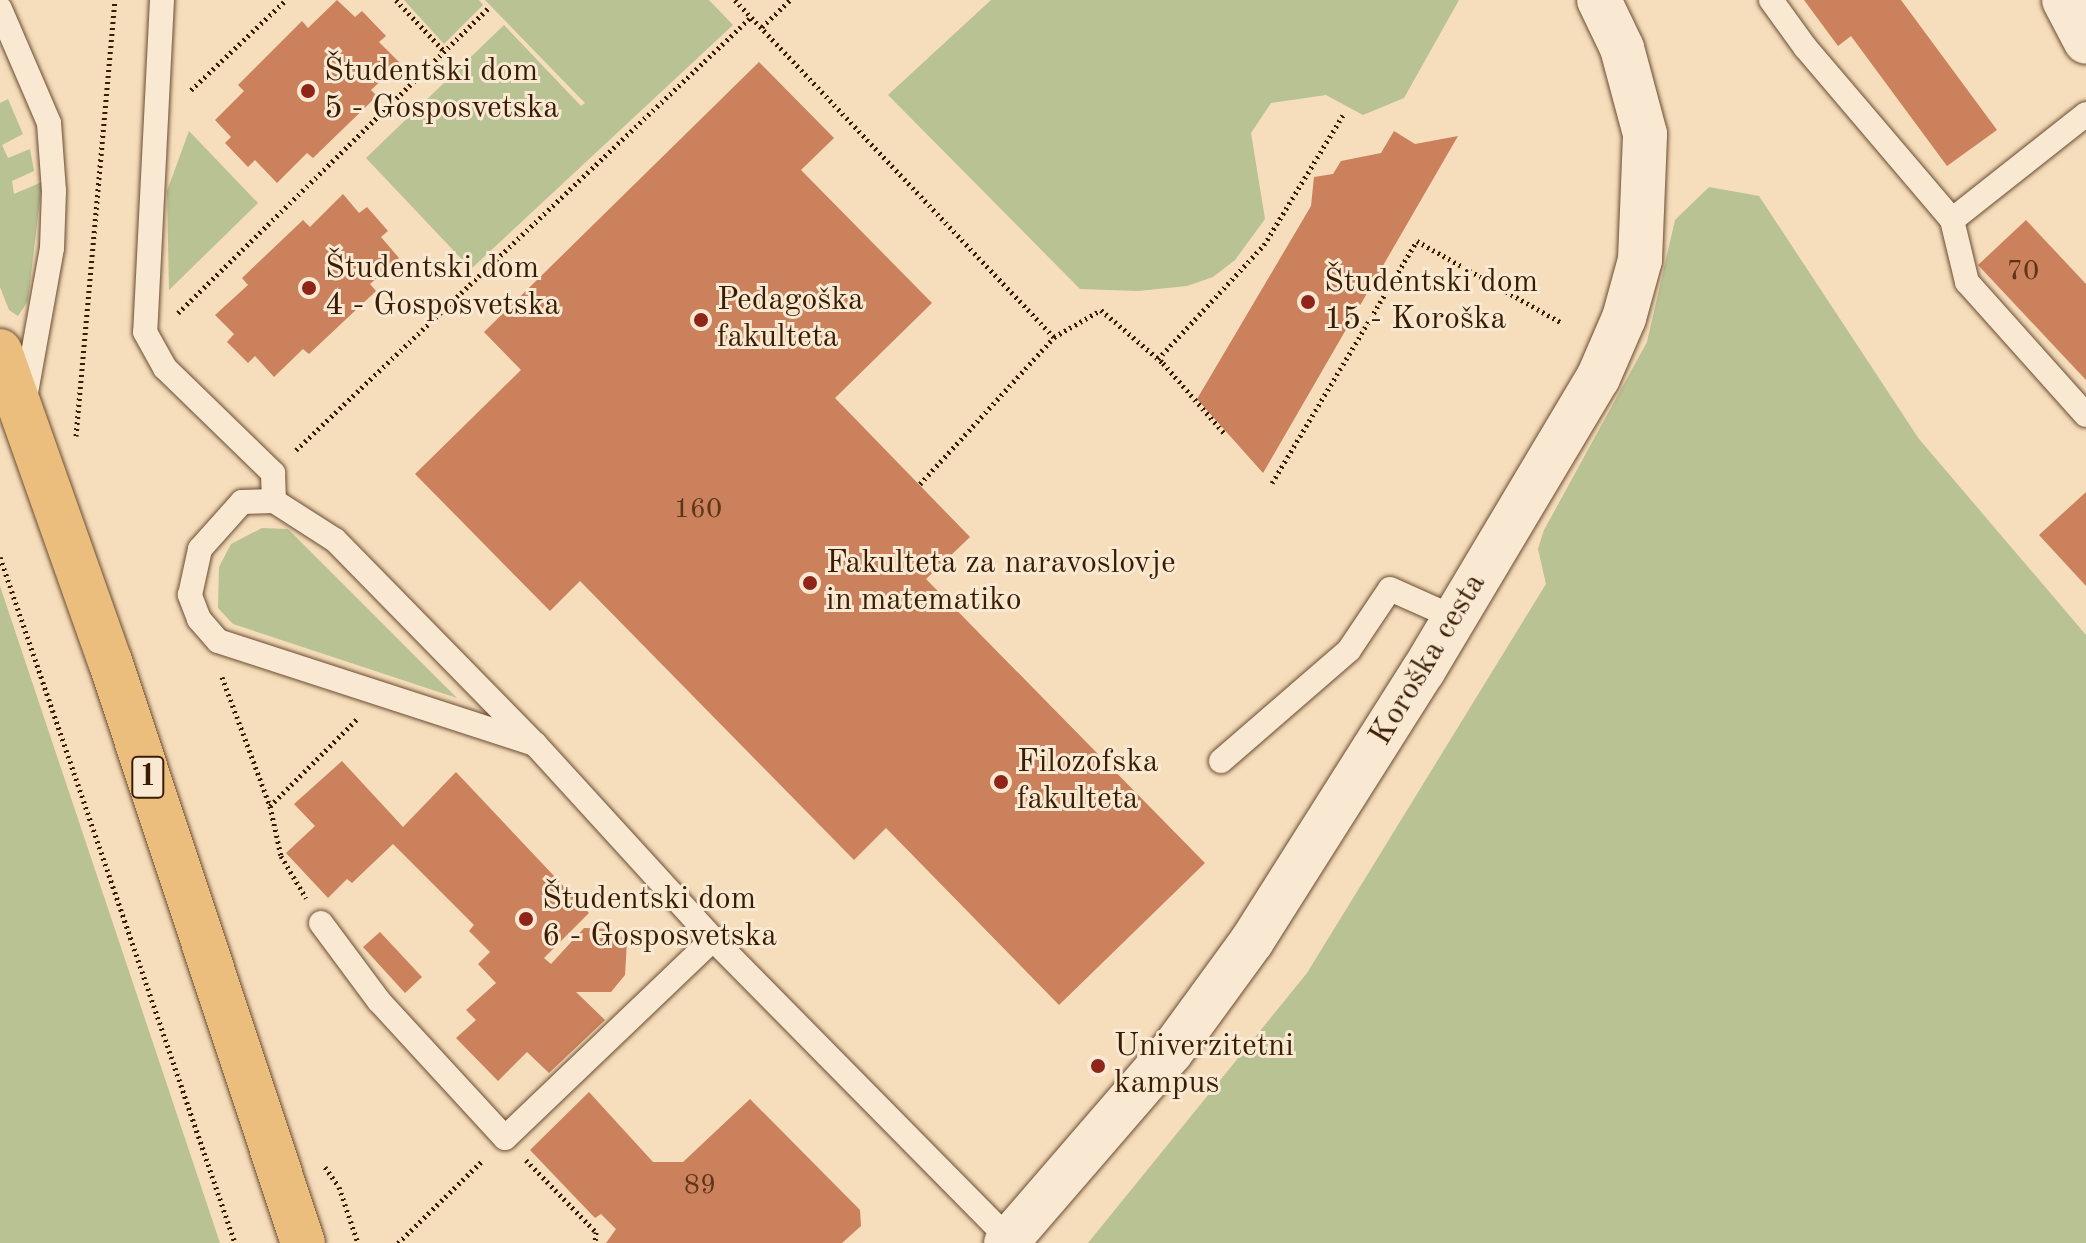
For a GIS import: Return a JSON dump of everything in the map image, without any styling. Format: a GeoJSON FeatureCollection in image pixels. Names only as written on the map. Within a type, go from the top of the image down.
{"type":"FeatureCollection","features":[{"type":"Feature","properties":{"kind":"main road","name":"1"},"geometry":{"type":"LineString","coordinates":[[0,351],[23,410],[303,1243]]}},
{"type":"Feature","properties":{"kind":"street","name":"Koroška cesta"},"geometry":{"type":"LineString","coordinates":[[1008,1241],[1171,1052],[1252,941],[1455,618],[1598,378],[1624,318],[1640,260],[1645,134],[1622,48],[1599,0]]}},
{"type":"Feature","properties":{"kind":"street"},"geometry":{"type":"LineString","coordinates":[[2064,0],[2086,42]]}},
{"type":"Feature","properties":{"kind":"lane"},"geometry":{"type":"LineString","coordinates":[[162,0],[152,127],[145,332],[165,368],[273,473],[274,501]]}},
{"type":"Feature","properties":{"kind":"lane"},"geometry":{"type":"LineString","coordinates":[[1771,0],[1805,47],[1952,220],[1967,282],[2086,415]]}},
{"type":"Feature","properties":{"kind":"lane"},"geometry":{"type":"LineString","coordinates":[[0,9],[49,123],[54,191],[52,248],[23,410]]}},
{"type":"Feature","properties":{"kind":"lane"},"geometry":{"type":"LineString","coordinates":[[1952,220],[2086,114]]}},
{"type":"Feature","properties":{"kind":"lane"},"geometry":{"type":"LineString","coordinates":[[535,744],[371,688],[218,641],[199,619],[190,595],[200,549],[242,502],[274,501],[335,540],[535,744],[713,939],[1008,1241]]}},
{"type":"Feature","properties":{"kind":"lane"},"geometry":{"type":"LineString","coordinates":[[1221,761],[1349,650],[1390,589],[1455,618]]}},
{"type":"Feature","properties":{"kind":"lane"},"geometry":{"type":"LineString","coordinates":[[321,923],[379,1001],[505,1138],[713,939]]}},
{"type":"Feature","properties":{"kind":"path"},"geometry":{"type":"LineString","coordinates":[[76,441],[115,0]]}},
{"type":"Feature","properties":{"kind":"path"},"geometry":{"type":"LineString","coordinates":[[152,127],[286,0]]}},
{"type":"Feature","properties":{"kind":"path"},"geometry":{"type":"LineString","coordinates":[[396,0],[444,51]]}},
{"type":"Feature","properties":{"kind":"path"},"geometry":{"type":"LineString","coordinates":[[735,0],[1054,337]]}},
{"type":"Feature","properties":{"kind":"path"},"geometry":{"type":"LineString","coordinates":[[762,27],[790,0]]}},
{"type":"Feature","properties":{"kind":"path"},"geometry":{"type":"LineString","coordinates":[[149,341],[488,8]]}},
{"type":"Feature","properties":{"kind":"path"},"geometry":{"type":"LineString","coordinates":[[273,473],[752,16]]}},
{"type":"Feature","properties":{"kind":"path"},"geometry":{"type":"LineString","coordinates":[[1158,359],[1264,245],[1343,115]]}},
{"type":"Feature","properties":{"kind":"path"},"geometry":{"type":"LineString","coordinates":[[1272,483],[1417,241],[1562,323]]}},
{"type":"Feature","properties":{"kind":"path"},"geometry":{"type":"LineString","coordinates":[[920,484],[1054,337],[1101,310],[1158,359],[1225,434]]}},
{"type":"Feature","properties":{"kind":"path"},"geometry":{"type":"LineString","coordinates":[[0,557],[235,1243]]}},
{"type":"Feature","properties":{"kind":"path"},"geometry":{"type":"LineString","coordinates":[[218,641],[223,683],[270,806],[281,856],[321,923]]}},
{"type":"Feature","properties":{"kind":"path"},"geometry":{"type":"LineString","coordinates":[[270,806],[355,724],[371,688]]}},
{"type":"Feature","properties":{"kind":"path"},"geometry":{"type":"LineString","coordinates":[[398,1243],[505,1138],[596,1232],[595,1243]]}},
{"type":"Feature","properties":{"kind":"path"},"geometry":{"type":"LineString","coordinates":[[321,1161],[339,1187],[357,1240],[347,1240]]}},
{"type":"Feature","properties":{"kind":"green space"},"geometry":{"type":"Polygon","coordinates":[[[404,0],[479,0],[483,5],[444,44],[404,0]]]}},
{"type":"Feature","properties":{"kind":"green space"},"geometry":{"type":"Polygon","coordinates":[[[485,0],[709,0],[733,25],[471,269],[366,158],[504,25],[581,106],[585,103],[485,0]]]}},
{"type":"Feature","properties":{"kind":"green space"},"geometry":{"type":"Polygon","coordinates":[[[991,0],[1459,0],[1404,98],[1363,115],[1326,95],[1271,103],[1251,133],[1265,219],[1235,260],[1213,277],[1187,286],[1138,291],[1080,289],[888,95],[991,0]]]}},
{"type":"Feature","properties":{"kind":"green space"},"geometry":{"type":"Polygon","coordinates":[[[8,99],[23,134],[2,145],[8,158],[30,149],[34,171],[12,181],[14,194],[42,182],[28,301],[18,316],[9,310],[0,287],[0,103],[8,99]]]}},
{"type":"Feature","properties":{"kind":"green space"},"geometry":{"type":"Polygon","coordinates":[[[189,131],[258,203],[169,290],[167,191],[189,131]]]}},
{"type":"Feature","properties":{"kind":"green space"},"geometry":{"type":"Polygon","coordinates":[[[1709,187],[1759,196],[1919,439],[2086,635],[2086,1243],[1088,1243],[1307,973],[1546,584],[1538,549],[1544,530],[1647,342],[1675,220],[1709,187]]]}},
{"type":"Feature","properties":{"kind":"green space"},"geometry":{"type":"Polygon","coordinates":[[[262,528],[288,529],[457,698],[233,624],[218,608],[219,567],[231,544],[262,528]]]}},
{"type":"Feature","properties":{"kind":"green space"},"geometry":{"type":"Polygon","coordinates":[[[0,586],[220,1243],[0,1243],[0,586]]]}},
{"type":"Feature","properties":{"kind":"building","name":"Študentski dom 5 - Gosposvetska"},"geometry":{"type":"Polygon","coordinates":[[[337,0],[355,17],[362,11],[386,36],[379,42],[400,63],[371,90],[377,96],[313,158],[307,153],[277,183],[255,160],[248,167],[225,143],[231,137],[215,120],[244,91],[238,85],[302,21],[308,28],[337,0]]]}},
{"type":"Feature","properties":{"kind":"building"},"geometry":{"type":"Polygon","coordinates":[[[1804,0],[1901,0],[1997,130],[1947,166],[1851,36],[1838,46],[1804,0]]]}},
{"type":"Feature","properties":{"kind":"building"},"geometry":{"type":"Polygon","coordinates":[[[759,62],[834,138],[801,170],[932,303],[835,398],[970,537],[926,579],[1205,863],[1059,1005],[886,828],[854,860],[580,581],[550,611],[415,474],[521,370],[484,332],[759,62]]]}},
{"type":"Feature","properties":{"kind":"building","name":"Študentski dom 15 - Koroška"},"geometry":{"type":"Polygon","coordinates":[[[1394,131],[1415,144],[1458,136],[1263,473],[1197,399],[1311,206],[1314,177],[1333,174],[1341,161],[1381,153],[1394,131]]]}},
{"type":"Feature","properties":{"kind":"building","name":"Študentski dom 4 - Gosposvetska"},"geometry":{"type":"Polygon","coordinates":[[[343,194],[359,213],[367,207],[388,231],[381,237],[399,258],[370,284],[376,291],[309,354],[303,349],[274,377],[255,356],[248,363],[227,342],[234,334],[215,315],[248,285],[242,278],[303,220],[310,227],[343,194]]]}},
{"type":"Feature","properties":{"kind":"building"},"geometry":{"type":"Polygon","coordinates":[[[2026,220],[2086,284],[2086,380],[1978,265],[2026,220]]]}},
{"type":"Feature","properties":{"kind":"building"},"geometry":{"type":"Polygon","coordinates":[[[2086,492],[2086,586],[2039,535],[2086,492]]]}},
{"type":"Feature","properties":{"kind":"building","name":"Študentski dom 6 - Gosposvetska"},"geometry":{"type":"Polygon","coordinates":[[[342,761],[403,827],[456,772],[589,913],[544,958],[551,964],[584,928],[610,929],[627,941],[625,975],[611,992],[576,992],[605,1020],[549,1073],[527,1052],[498,1081],[456,1038],[476,1020],[466,1010],[496,983],[478,964],[490,952],[469,931],[474,925],[393,844],[352,883],[347,879],[328,898],[286,853],[315,826],[294,804],[342,761]]]}},
{"type":"Feature","properties":{"kind":"building"},"geometry":{"type":"Polygon","coordinates":[[[380,932],[422,977],[405,993],[363,947],[380,932]]]}},
{"type":"Feature","properties":{"kind":"building"},"geometry":{"type":"Polygon","coordinates":[[[589,1092],[653,1162],[683,1162],[750,1099],[860,1210],[861,1226],[842,1243],[606,1243],[616,1229],[601,1214],[595,1218],[530,1150],[589,1092]]]}},
{"type":"Feature","properties":{"kind":"place","name":"Študentski dom 5 - Gosposvetska"},"geometry":{"type":"Point","coordinates":[308,91]}},
{"type":"Feature","properties":{"kind":"place","name":"Študentski dom 4 - Gosposvetska"},"geometry":{"type":"Point","coordinates":[309,288]}},
{"type":"Feature","properties":{"kind":"place","name":"Študentski dom 15 - Koroška"},"geometry":{"type":"Point","coordinates":[1308,302]}},
{"type":"Feature","properties":{"kind":"place","name":"Pedagoška fakulteta"},"geometry":{"type":"Point","coordinates":[701,320]}},
{"type":"Feature","properties":{"kind":"place","name":"Fakulteta za naravoslovje in matematiko"},"geometry":{"type":"Point","coordinates":[810,583]}},
{"type":"Feature","properties":{"kind":"place","name":"Filozofska fakulteta"},"geometry":{"type":"Point","coordinates":[1001,782]}},
{"type":"Feature","properties":{"kind":"place","name":"Študentski dom 6 - Gosposvetska"},"geometry":{"type":"Point","coordinates":[526,919]}},
{"type":"Feature","properties":{"kind":"place","name":"Univerzitetni kampus"},"geometry":{"type":"Point","coordinates":[1098,1066]}}]}
